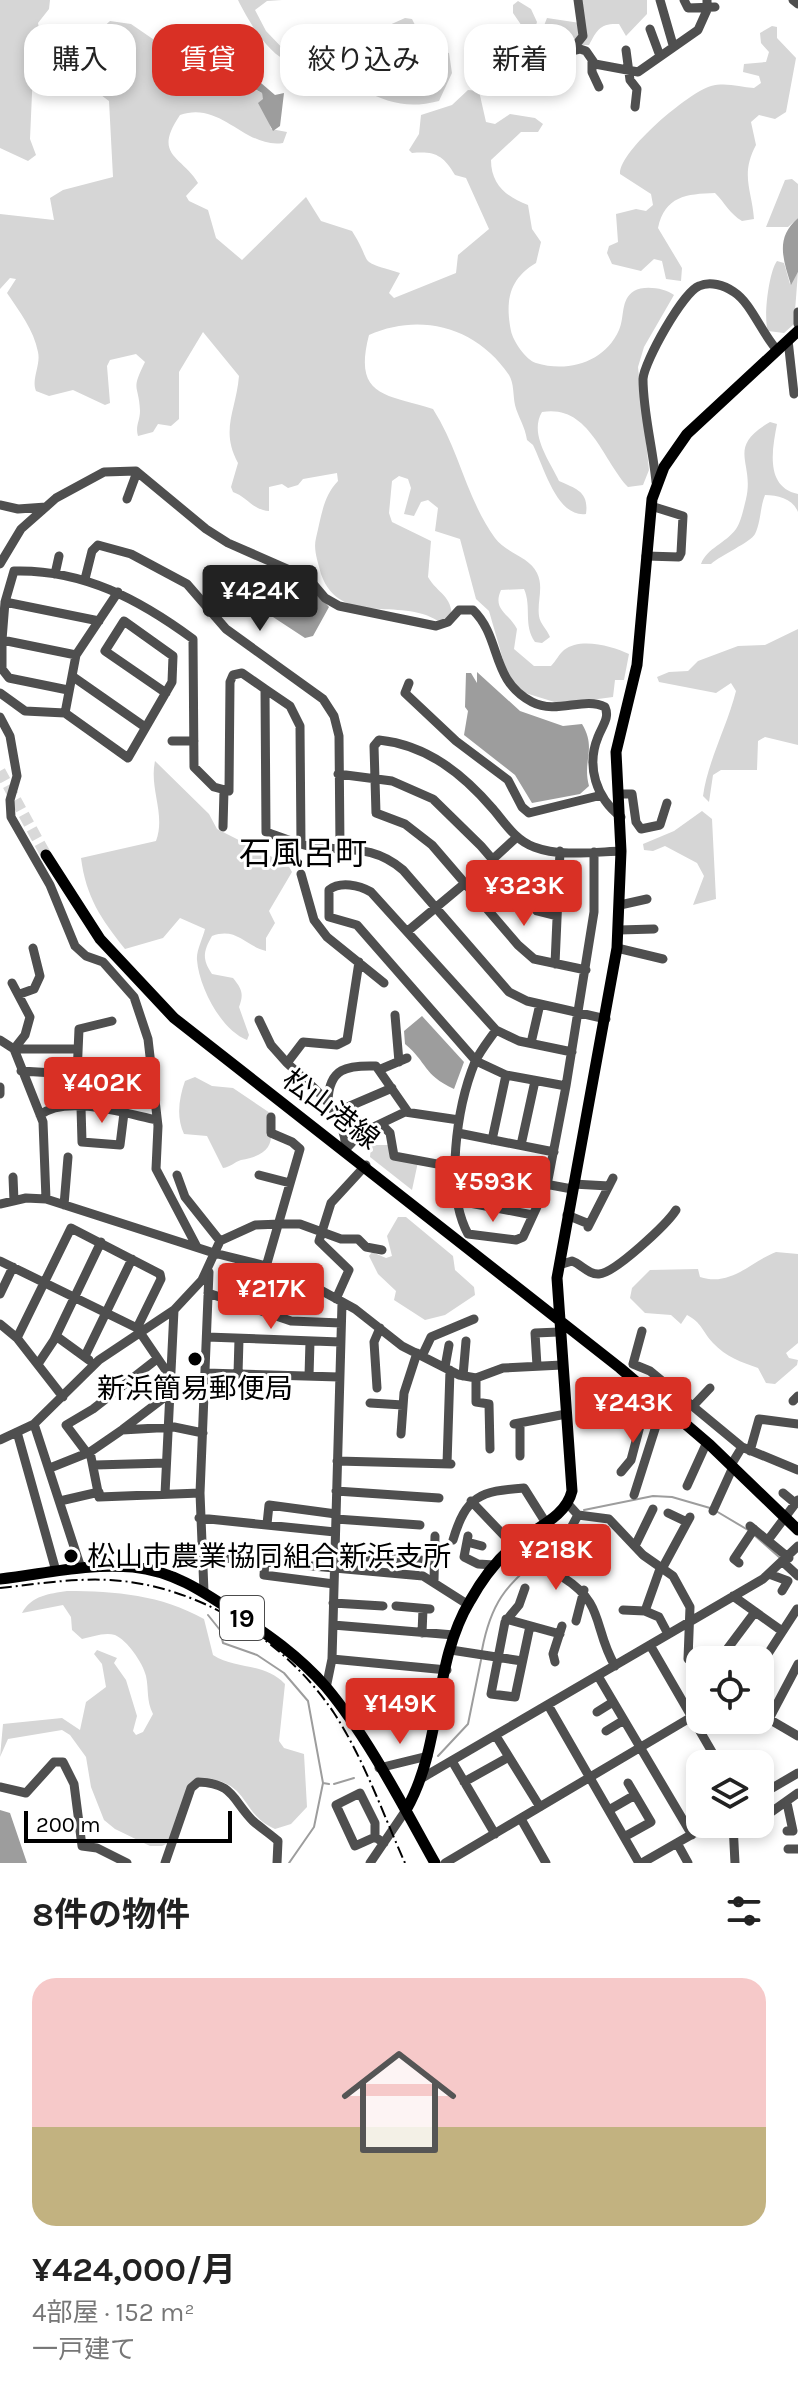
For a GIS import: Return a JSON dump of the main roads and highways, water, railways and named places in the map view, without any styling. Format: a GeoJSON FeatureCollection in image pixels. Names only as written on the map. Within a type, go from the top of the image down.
{"type":"FeatureCollection","features":[{"type":"Feature","properties":{"kind":"main road"},"geometry":{"type":"LineString","coordinates":[[406,1810],[422,1778],[454,1635],[467,1604],[494,1565],[513,1545],[568,1504],[573,1484],[558,1319],[559,1265],[617,948],[621,817],[616,752],[637,665],[651,506],[656,482],[687,434],[796,332]]}},
{"type":"Feature","properties":{"kind":"main road","name":"松山港線"},"geometry":{"type":"LineString","coordinates":[[46,855],[100,939],[155,1000],[201,1040],[346,1149],[661,1402],[707,1442],[728,1471],[798,1530]]}},
{"type":"Feature","properties":{"kind":"main road","name":"19"},"geometry":{"type":"LineString","coordinates":[[0,1579],[81,1568],[134,1567],[185,1581],[204,1592],[269,1636],[326,1688],[406,1810],[435,1863]]}},
{"type":"Feature","properties":{"kind":"waterway"},"geometry":{"type":"LineString","coordinates":[[584,1510],[653,1496],[672,1497],[710,1508]]}},
{"type":"Feature","properties":{"kind":"waterway"},"geometry":{"type":"LineString","coordinates":[[716,1511],[748,1530]]}},
{"type":"Feature","properties":{"kind":"waterway"},"geometry":{"type":"LineString","coordinates":[[482,1650],[488,1626],[504,1592],[567,1528]]}},
{"type":"Feature","properties":{"kind":"waterway"},"geometry":{"type":"LineString","coordinates":[[753,1534],[779,1557]]}},
{"type":"Feature","properties":{"kind":"waterway"},"geometry":{"type":"LineString","coordinates":[[208,1615],[220,1630],[223,1643],[257,1655],[284,1673],[308,1701],[323,1783]]}},
{"type":"Feature","properties":{"kind":"waterway"},"geometry":{"type":"LineString","coordinates":[[438,1756],[468,1724],[481,1660]]}},
{"type":"Feature","properties":{"kind":"waterway"},"geometry":{"type":"LineString","coordinates":[[334,1784],[354,1778]]}},
{"type":"Feature","properties":{"kind":"waterway"},"geometry":{"type":"LineString","coordinates":[[289,1863],[314,1827],[323,1783],[329,1784]]}},
{"type":"Feature","properties":{"kind":"tunnel"},"geometry":{"type":"LineString","coordinates":[[0,771],[46,855]]}},
{"type":"Feature","properties":{"kind":"railway"},"geometry":{"type":"LineString","coordinates":[[0,1588],[83,1580],[143,1584],[207,1605],[265,1640],[291,1662],[334,1713],[364,1768],[405,1863]]}},
{"type":"Feature","properties":{"kind":"place","name":"新浜簡易郵便局"},"geometry":{"type":"Point","coordinates":[195,1359]}},
{"type":"Feature","properties":{"kind":"place","name":"松山市農業協同組合新浜支所"},"geometry":{"type":"Point","coordinates":[71,1556]}},
{"type":"Feature","properties":{"kind":"district","name":"石風呂町"},"geometry":{"type":"Point","coordinates":[303,853]}}]}
